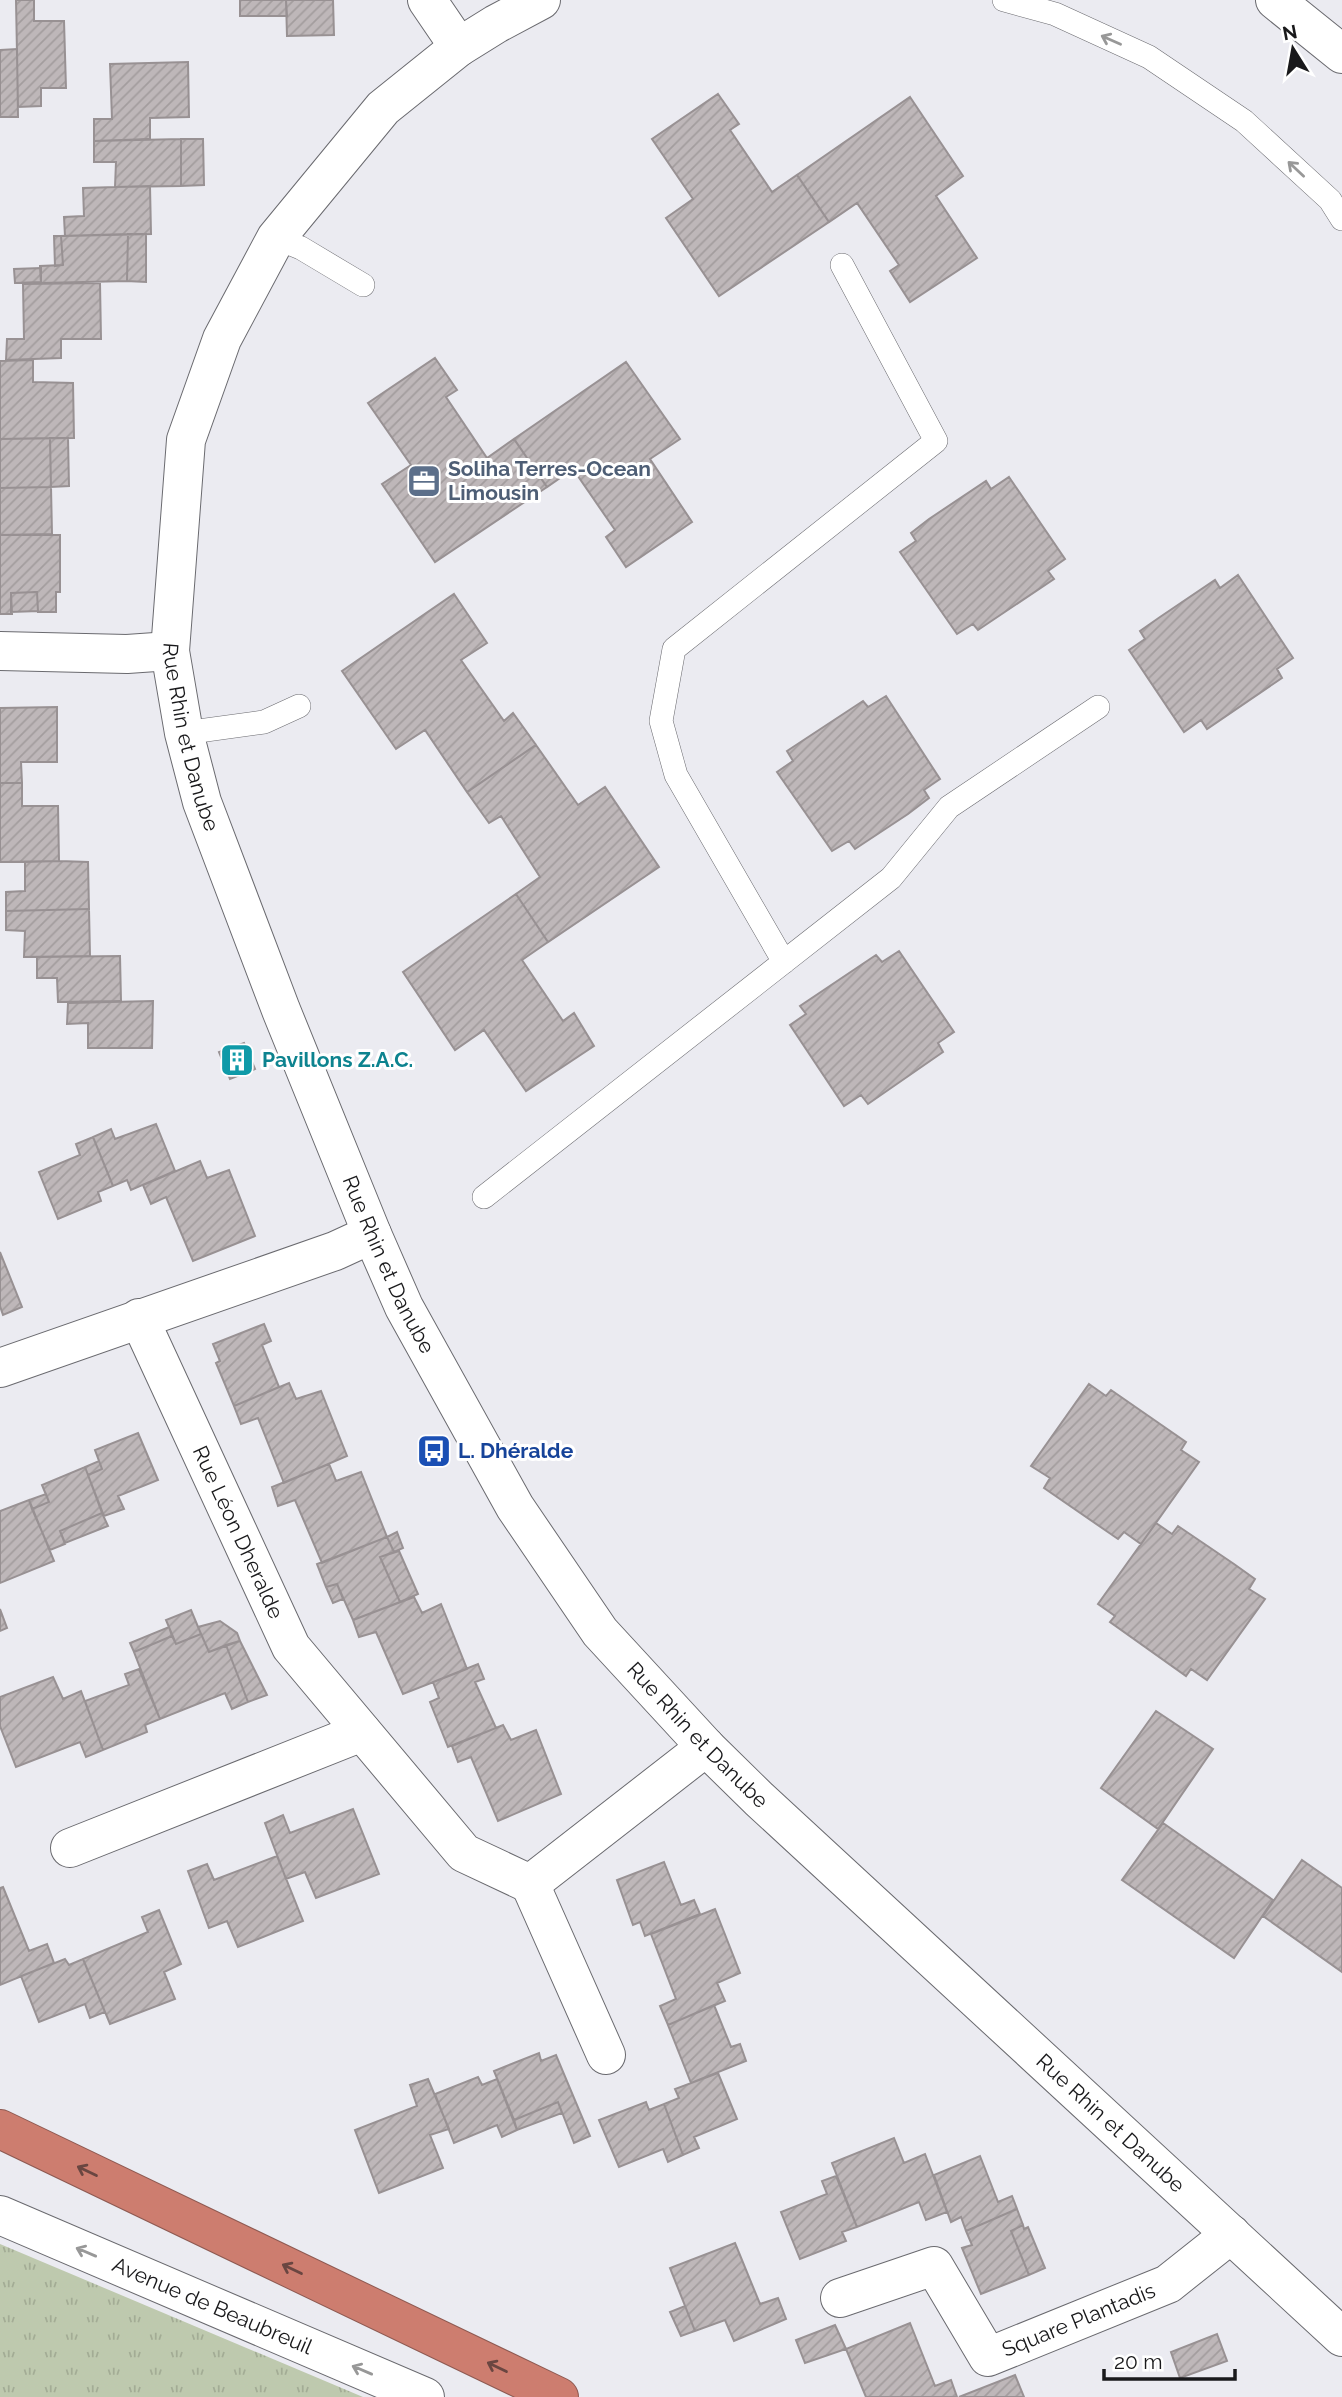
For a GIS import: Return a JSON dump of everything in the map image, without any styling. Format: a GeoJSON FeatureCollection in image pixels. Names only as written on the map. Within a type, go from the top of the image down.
{"type":"FeatureCollection","features":[{"type":"Feature","properties":{"kind":"highway"},"geometry":{"type":"LineString","coordinates":[[0,2129],[559,2397]]}},
{"type":"Feature","properties":{"kind":"street"},"geometry":{"type":"LineString","coordinates":[[427,0],[459,47]]}},
{"type":"Feature","properties":{"kind":"street","name":"Rue Rhin et Danube"},"geometry":{"type":"LineString","coordinates":[[541,0],[488,12],[459,47],[383,108],[276,238],[222,339],[186,440],[170,651],[184,733],[202,802],[281,1010],[404,1307],[515,1507],[600,1632],[759,1800],[1342,2337]]}},
{"type":"Feature","properties":{"kind":"street"},"geometry":{"type":"LineString","coordinates":[[1275,0],[1342,54]]}},
{"type":"Feature","properties":{"kind":"street"},"geometry":{"type":"LineString","coordinates":[[0,651],[127,654],[170,651]]}},
{"type":"Feature","properties":{"kind":"street"},"geometry":{"type":"LineString","coordinates":[[0,1368],[335,1251],[372,1234]]}},
{"type":"Feature","properties":{"kind":"street","name":"Rue Léon Dheralde"},"geometry":{"type":"LineString","coordinates":[[139,1318],[291,1647],[464,1853],[530,1884]]}},
{"type":"Feature","properties":{"kind":"street"},"geometry":{"type":"LineString","coordinates":[[70,1848],[362,1732]]}},
{"type":"Feature","properties":{"kind":"street"},"geometry":{"type":"LineString","coordinates":[[606,2054],[530,1884],[706,1747]]}},
{"type":"Feature","properties":{"kind":"street","name":"Avenue de Beaubreuil"},"geometry":{"type":"LineString","coordinates":[[0,2215],[425,2397]]}},
{"type":"Feature","properties":{"kind":"street","name":"Square Plantadis"},"geometry":{"type":"LineString","coordinates":[[841,2298],[934,2266],[988,2357],[1168,2284],[1231,2234]]}},
{"type":"Feature","properties":{"kind":"lane"},"geometry":{"type":"LineString","coordinates":[[1004,0],[1055,14],[1149,57],[1244,121],[1330,200],[1342,219]]}},
{"type":"Feature","properties":{"kind":"lane"},"geometry":{"type":"LineString","coordinates":[[276,238],[301,248],[363,285]]}},
{"type":"Feature","properties":{"kind":"lane"},"geometry":{"type":"LineString","coordinates":[[784,961],[676,775],[661,721],[674,649],[936,441],[842,265]]}},
{"type":"Feature","properties":{"kind":"lane"},"geometry":{"type":"LineString","coordinates":[[184,733],[264,722],[299,706]]}},
{"type":"Feature","properties":{"kind":"lane"},"geometry":{"type":"LineString","coordinates":[[484,1197],[891,878],[949,807],[1097,707]]}},
{"type":"Feature","properties":{"kind":"green space"},"geometry":{"type":"Polygon","coordinates":[[[0,2244],[363,2397],[0,2397],[0,2244]]]}},
{"type":"Feature","properties":{"kind":"building"},"geometry":{"type":"Polygon","coordinates":[[[16,0],[34,0],[34,21],[64,21],[66,88],[41,88],[41,106],[18,107],[16,0]]]}},
{"type":"Feature","properties":{"kind":"building"},"geometry":{"type":"Polygon","coordinates":[[[240,0],[286,0],[287,16],[240,16],[240,0]]]}},
{"type":"Feature","properties":{"kind":"building"},"geometry":{"type":"Polygon","coordinates":[[[286,0],[333,0],[334,35],[287,36],[286,0]]]}},
{"type":"Feature","properties":{"kind":"building"},"geometry":{"type":"Polygon","coordinates":[[[17,49],[18,117],[0,117],[0,50],[17,49]]]}},
{"type":"Feature","properties":{"kind":"building"},"geometry":{"type":"Polygon","coordinates":[[[188,62],[189,117],[150,118],[150,139],[94,141],[94,119],[112,119],[110,64],[188,62]]]}},
{"type":"Feature","properties":{"kind":"building"},"geometry":{"type":"Polygon","coordinates":[[[718,94],[739,124],[730,130],[772,192],[797,175],[829,222],[719,296],[666,218],[693,199],[652,139],[718,94]]]}},
{"type":"Feature","properties":{"kind":"building"},"geometry":{"type":"Polygon","coordinates":[[[910,97],[963,176],[936,196],[977,258],[910,302],[890,271],[899,265],[857,203],[829,222],[797,175],[910,97]]]}},
{"type":"Feature","properties":{"kind":"building"},"geometry":{"type":"Polygon","coordinates":[[[181,139],[203,139],[204,185],[181,186],[181,139]]]}},
{"type":"Feature","properties":{"kind":"building"},"geometry":{"type":"Polygon","coordinates":[[[181,139],[181,186],[115,187],[116,162],[94,162],[94,141],[181,139]]]}},
{"type":"Feature","properties":{"kind":"building"},"geometry":{"type":"Polygon","coordinates":[[[150,186],[151,234],[65,236],[64,217],[84,216],[83,188],[150,186]]]}},
{"type":"Feature","properties":{"kind":"building"},"geometry":{"type":"Polygon","coordinates":[[[128,234],[127,281],[41,283],[40,266],[63,265],[61,236],[128,234]]]}},
{"type":"Feature","properties":{"kind":"building"},"geometry":{"type":"Polygon","coordinates":[[[128,234],[146,234],[146,282],[127,281],[128,234]]]}},
{"type":"Feature","properties":{"kind":"building"},"geometry":{"type":"Polygon","coordinates":[[[54,236],[61,236],[63,265],[55,266],[54,236]]]}},
{"type":"Feature","properties":{"kind":"building"},"geometry":{"type":"Polygon","coordinates":[[[41,268],[41,282],[15,283],[14,269],[41,268]]]}},
{"type":"Feature","properties":{"kind":"building"},"geometry":{"type":"Polygon","coordinates":[[[100,283],[101,339],[61,339],[61,358],[6,360],[7,339],[24,339],[23,284],[100,283]]]}},
{"type":"Feature","properties":{"kind":"building"},"geometry":{"type":"Polygon","coordinates":[[[435,358],[457,390],[446,397],[487,458],[514,439],[547,487],[435,562],[382,484],[411,465],[368,403],[435,358]]]}},
{"type":"Feature","properties":{"kind":"building"},"geometry":{"type":"Polygon","coordinates":[[[33,360],[33,382],[73,383],[74,438],[0,439],[0,361],[33,360]]]}},
{"type":"Feature","properties":{"kind":"building"},"geometry":{"type":"Polygon","coordinates":[[[626,362],[680,439],[650,459],[692,522],[626,567],[606,537],[615,530],[573,469],[547,487],[514,439],[626,362]]]}},
{"type":"Feature","properties":{"kind":"building"},"geometry":{"type":"Polygon","coordinates":[[[50,438],[51,487],[0,488],[0,439],[50,438]]]}},
{"type":"Feature","properties":{"kind":"building"},"geometry":{"type":"Polygon","coordinates":[[[50,438],[68,438],[69,486],[51,487],[50,438]]]}},
{"type":"Feature","properties":{"kind":"building"},"geometry":{"type":"Polygon","coordinates":[[[1009,477],[1065,559],[1048,571],[1054,579],[978,630],[973,624],[957,634],[900,552],[916,541],[911,533],[929,519],[986,481],[991,489],[1009,477]]]}},
{"type":"Feature","properties":{"kind":"building"},"geometry":{"type":"Polygon","coordinates":[[[51,487],[52,534],[0,535],[0,488],[51,487]]]}},
{"type":"Feature","properties":{"kind":"building"},"geometry":{"type":"Polygon","coordinates":[[[0,535],[60,535],[60,592],[56,592],[56,612],[38,612],[37,592],[11,593],[12,614],[0,614],[0,535]]]}},
{"type":"Feature","properties":{"kind":"building"},"geometry":{"type":"Polygon","coordinates":[[[1238,575],[1293,658],[1277,669],[1282,678],[1207,729],[1201,720],[1184,732],[1129,650],[1145,639],[1140,631],[1160,617],[1215,580],[1220,588],[1238,575]]]}},
{"type":"Feature","properties":{"kind":"building"},"geometry":{"type":"Polygon","coordinates":[[[37,592],[38,611],[11,612],[11,593],[37,592]]]}},
{"type":"Feature","properties":{"kind":"building"},"geometry":{"type":"Polygon","coordinates":[[[454,594],[487,643],[461,660],[504,721],[513,713],[536,745],[467,792],[425,730],[396,749],[342,671],[454,594]]]}},
{"type":"Feature","properties":{"kind":"building"},"geometry":{"type":"Polygon","coordinates":[[[886,696],[940,779],[924,790],[929,798],[908,814],[855,849],[849,841],[832,851],[777,772],[793,761],[787,751],[863,701],[868,707],[886,696]]]}},
{"type":"Feature","properties":{"kind":"building"},"geometry":{"type":"Polygon","coordinates":[[[57,707],[57,762],[21,762],[22,783],[0,783],[0,708],[57,707]]]}},
{"type":"Feature","properties":{"kind":"building"},"geometry":{"type":"Polygon","coordinates":[[[536,745],[578,805],[605,787],[659,867],[548,942],[516,894],[540,877],[501,816],[489,823],[467,792],[536,745]]]}},
{"type":"Feature","properties":{"kind":"building"},"geometry":{"type":"Polygon","coordinates":[[[0,783],[22,783],[22,806],[58,806],[59,861],[0,862],[0,783]]]}},
{"type":"Feature","properties":{"kind":"building"},"geometry":{"type":"Polygon","coordinates":[[[25,862],[88,862],[89,909],[6,911],[6,892],[25,891],[25,862]]]}},
{"type":"Feature","properties":{"kind":"building"},"geometry":{"type":"Polygon","coordinates":[[[516,894],[548,942],[522,960],[563,1021],[574,1013],[594,1046],[526,1091],[484,1030],[455,1050],[403,972],[516,894]]]}},
{"type":"Feature","properties":{"kind":"building"},"geometry":{"type":"Polygon","coordinates":[[[89,909],[90,956],[24,957],[25,931],[6,930],[6,911],[89,909]]]}},
{"type":"Feature","properties":{"kind":"building"},"geometry":{"type":"Polygon","coordinates":[[[899,951],[954,1032],[938,1043],[943,1052],[868,1104],[861,1095],[844,1106],[790,1025],[806,1014],[800,1006],[876,955],[882,962],[899,951]]]}},
{"type":"Feature","properties":{"kind":"building"},"geometry":{"type":"Polygon","coordinates":[[[120,956],[121,1001],[58,1002],[57,978],[37,978],[37,957],[120,956]]]}},
{"type":"Feature","properties":{"kind":"building"},"geometry":{"type":"Polygon","coordinates":[[[153,1001],[152,1048],[88,1048],[88,1023],[67,1024],[68,1003],[153,1001]]]}},
{"type":"Feature","properties":{"kind":"building","name":"Pavillons Z.A.C."},"geometry":{"type":"Polygon","coordinates":[[[244,1043],[255,1069],[230,1079],[219,1052],[244,1043]]]}},
{"type":"Feature","properties":{"kind":"building"},"geometry":{"type":"Polygon","coordinates":[[[156,1124],[175,1171],[131,1190],[127,1180],[113,1186],[93,1137],[111,1129],[115,1139],[156,1124]]]}},
{"type":"Feature","properties":{"kind":"building"},"geometry":{"type":"Polygon","coordinates":[[[93,1137],[113,1186],[98,1192],[101,1201],[58,1219],[39,1172],[80,1155],[76,1144],[93,1137]]]}},
{"type":"Feature","properties":{"kind":"building"},"geometry":{"type":"Polygon","coordinates":[[[200,1161],[207,1178],[229,1170],[255,1236],[193,1261],[166,1197],[151,1204],[143,1185],[200,1161]]]}},
{"type":"Feature","properties":{"kind":"building"},"geometry":{"type":"Polygon","coordinates":[[[0,1252],[22,1307],[3,1315],[0,1306],[0,1252]]]}},
{"type":"Feature","properties":{"kind":"building"},"geometry":{"type":"Polygon","coordinates":[[[264,1324],[271,1341],[262,1345],[279,1387],[234,1406],[216,1363],[220,1361],[213,1344],[264,1324]]]}},
{"type":"Feature","properties":{"kind":"building"},"geometry":{"type":"Polygon","coordinates":[[[289,1383],[296,1399],[321,1391],[347,1456],[284,1483],[258,1418],[241,1424],[234,1406],[289,1383]]]}},
{"type":"Feature","properties":{"kind":"building"},"geometry":{"type":"Polygon","coordinates":[[[1089,1384],[1106,1396],[1111,1390],[1186,1442],[1181,1450],[1199,1462],[1141,1544],[1124,1532],[1118,1539],[1044,1488],[1050,1478],[1031,1466],[1089,1384]]]}},
{"type":"Feature","properties":{"kind":"building"},"geometry":{"type":"Polygon","coordinates":[[[138,1433],[158,1480],[118,1496],[124,1509],[104,1516],[88,1475],[102,1469],[95,1450],[138,1433]]]}},
{"type":"Feature","properties":{"kind":"building"},"geometry":{"type":"Polygon","coordinates":[[[99,1461],[102,1469],[88,1475],[85,1467],[99,1461]]]}},
{"type":"Feature","properties":{"kind":"building"},"geometry":{"type":"Polygon","coordinates":[[[329,1464],[336,1481],[361,1472],[387,1537],[322,1563],[295,1500],[278,1506],[272,1487],[329,1464]]]}},
{"type":"Feature","properties":{"kind":"building"},"geometry":{"type":"Polygon","coordinates":[[[85,1467],[102,1513],[60,1531],[65,1544],[50,1550],[32,1509],[49,1502],[42,1485],[85,1467]]]}},
{"type":"Feature","properties":{"kind":"building"},"geometry":{"type":"Polygon","coordinates":[[[46,1494],[49,1502],[32,1509],[29,1500],[46,1494]]]}},
{"type":"Feature","properties":{"kind":"building"},"geometry":{"type":"Polygon","coordinates":[[[29,1500],[54,1561],[0,1583],[0,1511],[29,1500]]]}},
{"type":"Feature","properties":{"kind":"building"},"geometry":{"type":"Polygon","coordinates":[[[102,1513],[108,1526],[65,1543],[60,1531],[102,1513]]]}},
{"type":"Feature","properties":{"kind":"building"},"geometry":{"type":"Polygon","coordinates":[[[1156,1523],[1172,1534],[1178,1526],[1234,1564],[1255,1579],[1249,1589],[1265,1599],[1207,1680],[1191,1669],[1186,1676],[1110,1622],[1115,1616],[1098,1604],[1156,1523]]]}},
{"type":"Feature","properties":{"kind":"building"},"geometry":{"type":"Polygon","coordinates":[[[397,1532],[403,1548],[394,1552],[387,1537],[397,1532]]]}},
{"type":"Feature","properties":{"kind":"building"},"geometry":{"type":"Polygon","coordinates":[[[387,1537],[394,1552],[380,1557],[400,1602],[353,1620],[337,1584],[326,1587],[317,1564],[387,1537]]]}},
{"type":"Feature","properties":{"kind":"building"},"geometry":{"type":"Polygon","coordinates":[[[399,1551],[418,1594],[400,1602],[380,1557],[399,1551]]]}},
{"type":"Feature","properties":{"kind":"building"},"geometry":{"type":"Polygon","coordinates":[[[337,1584],[343,1599],[333,1603],[326,1587],[337,1584]]]}},
{"type":"Feature","properties":{"kind":"building"},"geometry":{"type":"Polygon","coordinates":[[[414,1597],[422,1613],[441,1604],[467,1669],[403,1694],[376,1632],[359,1637],[353,1620],[414,1597]]]}},
{"type":"Feature","properties":{"kind":"building"},"geometry":{"type":"Polygon","coordinates":[[[0,1609],[7,1628],[0,1631],[0,1609]]]}},
{"type":"Feature","properties":{"kind":"building"},"geometry":{"type":"Polygon","coordinates":[[[191,1610],[201,1634],[176,1644],[166,1620],[191,1610]]]}},
{"type":"Feature","properties":{"kind":"building"},"geometry":{"type":"Polygon","coordinates":[[[220,1621],[237,1633],[240,1641],[209,1652],[198,1627],[220,1621]]]}},
{"type":"Feature","properties":{"kind":"building"},"geometry":{"type":"Polygon","coordinates":[[[169,1627],[172,1636],[134,1652],[130,1643],[169,1627]]]}},
{"type":"Feature","properties":{"kind":"building"},"geometry":{"type":"Polygon","coordinates":[[[201,1634],[209,1652],[226,1645],[248,1702],[232,1709],[225,1693],[160,1719],[134,1652],[172,1636],[176,1644],[201,1634]]]}},
{"type":"Feature","properties":{"kind":"building"},"geometry":{"type":"Polygon","coordinates":[[[240,1641],[267,1695],[248,1702],[226,1645],[240,1641]]]}},
{"type":"Feature","properties":{"kind":"building"},"geometry":{"type":"Polygon","coordinates":[[[478,1664],[484,1679],[475,1682],[496,1728],[448,1747],[430,1702],[439,1698],[433,1682],[478,1664]]]}},
{"type":"Feature","properties":{"kind":"building"},"geometry":{"type":"Polygon","coordinates":[[[139,1669],[160,1719],[145,1725],[147,1732],[103,1750],[85,1701],[129,1685],[125,1674],[139,1669]]]}},
{"type":"Feature","properties":{"kind":"building"},"geometry":{"type":"Polygon","coordinates":[[[53,1677],[63,1699],[81,1691],[103,1750],[86,1757],[80,1742],[16,1767],[0,1726],[0,1697],[53,1677]]]}},
{"type":"Feature","properties":{"kind":"building"},"geometry":{"type":"Polygon","coordinates":[[[1156,1711],[1213,1749],[1158,1829],[1101,1788],[1156,1711]]]}},
{"type":"Feature","properties":{"kind":"building"},"geometry":{"type":"Polygon","coordinates":[[[503,1725],[511,1740],[536,1730],[561,1794],[498,1821],[471,1757],[458,1762],[452,1746],[503,1725]]]}},
{"type":"Feature","properties":{"kind":"building"},"geometry":{"type":"Polygon","coordinates":[[[353,1809],[379,1874],[316,1898],[305,1872],[286,1879],[265,1823],[283,1815],[290,1833],[353,1809]]]}},
{"type":"Feature","properties":{"kind":"building"},"geometry":{"type":"Polygon","coordinates":[[[1163,1823],[1273,1900],[1234,1958],[1122,1880],[1163,1823]]]}},
{"type":"Feature","properties":{"kind":"building"},"geometry":{"type":"Polygon","coordinates":[[[277,1856],[303,1921],[238,1947],[227,1921],[209,1928],[188,1871],[207,1864],[214,1880],[277,1856]]]}},
{"type":"Feature","properties":{"kind":"building"},"geometry":{"type":"Polygon","coordinates":[[[1302,1860],[1342,1888],[1342,1972],[1263,1916],[1302,1860]]]}},
{"type":"Feature","properties":{"kind":"building"},"geometry":{"type":"Polygon","coordinates":[[[664,1862],[681,1905],[694,1900],[700,1914],[645,1936],[640,1922],[633,1925],[617,1880],[664,1862]]]}},
{"type":"Feature","properties":{"kind":"building"},"geometry":{"type":"Polygon","coordinates":[[[3,1887],[29,1951],[47,1944],[54,1963],[0,1985],[0,1888],[3,1887]]]}},
{"type":"Feature","properties":{"kind":"building"},"geometry":{"type":"Polygon","coordinates":[[[715,1909],[740,1973],[717,1983],[725,2001],[668,2025],[660,2006],[676,1999],[651,1934],[715,1909]]]}},
{"type":"Feature","properties":{"kind":"building"},"geometry":{"type":"Polygon","coordinates":[[[159,1910],[181,1964],[164,1972],[175,1999],[110,2024],[83,1959],[148,1932],[142,1917],[159,1910]]]}},
{"type":"Feature","properties":{"kind":"building"},"geometry":{"type":"Polygon","coordinates":[[[65,1959],[69,1965],[83,1959],[105,2012],[90,2018],[85,2004],[39,2022],[21,1976],[65,1959]]]}},
{"type":"Feature","properties":{"kind":"building"},"geometry":{"type":"Polygon","coordinates":[[[714,2005],[731,2047],[740,2044],[746,2061],[691,2083],[668,2025],[714,2005]]]}},
{"type":"Feature","properties":{"kind":"building"},"geometry":{"type":"Polygon","coordinates":[[[539,2053],[541,2061],[556,2055],[590,2136],[574,2143],[558,2102],[514,2120],[494,2071],[539,2053]]]}},
{"type":"Feature","properties":{"kind":"building"},"geometry":{"type":"Polygon","coordinates":[[[718,2073],[737,2119],[694,2137],[699,2148],[683,2155],[664,2104],[679,2098],[675,2089],[718,2073]]]}},
{"type":"Feature","properties":{"kind":"building"},"geometry":{"type":"Polygon","coordinates":[[[478,2077],[482,2085],[497,2079],[517,2130],[502,2137],[497,2125],[454,2143],[435,2094],[478,2077]]]}},
{"type":"Feature","properties":{"kind":"building"},"geometry":{"type":"Polygon","coordinates":[[[428,2079],[449,2129],[430,2135],[443,2168],[379,2193],[355,2130],[417,2106],[410,2085],[428,2079]]]}},
{"type":"Feature","properties":{"kind":"building"},"geometry":{"type":"Polygon","coordinates":[[[558,2102],[562,2113],[517,2130],[514,2120],[558,2102]]]}},
{"type":"Feature","properties":{"kind":"building"},"geometry":{"type":"Polygon","coordinates":[[[646,2102],[649,2110],[664,2104],[683,2155],[668,2162],[663,2149],[619,2167],[599,2120],[646,2102]]]}},
{"type":"Feature","properties":{"kind":"building"},"geometry":{"type":"Polygon","coordinates":[[[894,2138],[904,2163],[925,2154],[947,2212],[926,2220],[919,2202],[857,2227],[832,2163],[894,2138]]]}},
{"type":"Feature","properties":{"kind":"building"},"geometry":{"type":"Polygon","coordinates":[[[980,2156],[998,2202],[1012,2196],[1017,2209],[966,2231],[961,2217],[951,2222],[934,2175],[980,2156]]]}},
{"type":"Feature","properties":{"kind":"building"},"geometry":{"type":"Polygon","coordinates":[[[836,2176],[857,2227],[842,2232],[846,2241],[800,2259],[781,2212],[827,2194],[822,2181],[836,2176]]]}},
{"type":"Feature","properties":{"kind":"building"},"geometry":{"type":"Polygon","coordinates":[[[1017,2209],[1023,2225],[1011,2231],[1029,2275],[981,2294],[962,2248],[972,2245],[966,2231],[1017,2209]]]}},
{"type":"Feature","properties":{"kind":"building"},"geometry":{"type":"Polygon","coordinates":[[[1023,2225],[1024,2229],[1028,2227],[1045,2268],[1029,2275],[1011,2231],[1023,2225]]]}},
{"type":"Feature","properties":{"kind":"building"},"geometry":{"type":"Polygon","coordinates":[[[735,2243],[760,2304],[778,2298],[786,2319],[734,2341],[725,2320],[695,2331],[670,2268],[735,2243]]]}},
{"type":"Feature","properties":{"kind":"building"},"geometry":{"type":"Polygon","coordinates":[[[685,2306],[695,2331],[681,2336],[670,2312],[685,2306]]]}},
{"type":"Feature","properties":{"kind":"building"},"geometry":{"type":"Polygon","coordinates":[[[910,2323],[935,2386],[951,2380],[957,2397],[866,2397],[846,2349],[910,2323]]]}},
{"type":"Feature","properties":{"kind":"building"},"geometry":{"type":"Polygon","coordinates":[[[835,2325],[846,2349],[805,2363],[796,2340],[835,2325]]]}},
{"type":"Feature","properties":{"kind":"building"},"geometry":{"type":"Polygon","coordinates":[[[1217,2334],[1227,2361],[1180,2378],[1171,2352],[1217,2334]]]}},
{"type":"Feature","properties":{"kind":"building"},"geometry":{"type":"Polygon","coordinates":[[[1015,2375],[1024,2397],[959,2397],[1015,2375]]]}},
{"type":"Feature","properties":{"kind":"place","name":"Soliha Terres-Ocean Limousin"},"geometry":{"type":"Point","coordinates":[424,481]}},
{"type":"Feature","properties":{"kind":"place","name":"Pavillons Z.A.C."},"geometry":{"type":"Point","coordinates":[237,1060]}},
{"type":"Feature","properties":{"kind":"place","name":"L. Dhéralde"},"geometry":{"type":"Point","coordinates":[434,1451]}}]}
